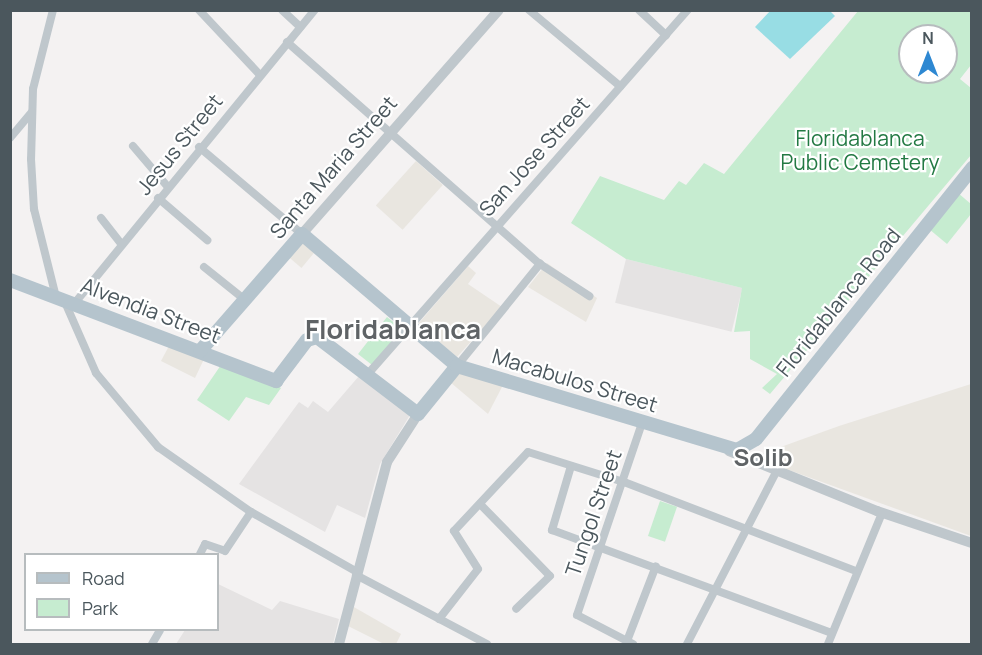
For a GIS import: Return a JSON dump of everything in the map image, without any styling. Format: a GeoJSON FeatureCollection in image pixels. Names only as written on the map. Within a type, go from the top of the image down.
{"type":"FeatureCollection","features":[{"type":"Feature","properties":{"kind":"main road","name":"Floridablanca Road"},"geometry":{"type":"LineString","coordinates":[[729,450],[756,439],[972,168]]}},
{"type":"Feature","properties":{"kind":"main road","name":"Santa Maria Street"},"geometry":{"type":"LineString","coordinates":[[200,351],[302,234]]}},
{"type":"Feature","properties":{"kind":"main road","name":"Macabulos Street"},"geometry":{"type":"LineString","coordinates":[[302,234],[457,366],[729,450]]}},
{"type":"Feature","properties":{"kind":"main road","name":"Alvendia Street"},"geometry":{"type":"LineString","coordinates":[[10,280],[276,381],[313,337],[367,375]]}},
{"type":"Feature","properties":{"kind":"main road"},"geometry":{"type":"LineString","coordinates":[[367,375],[418,414],[457,366]]}},
{"type":"Feature","properties":{"kind":"street"},"geometry":{"type":"LineString","coordinates":[[53,10],[39,57],[32,112],[34,210],[57,298],[73,330],[116,402],[175,462],[251,513],[487,645]]}},
{"type":"Feature","properties":{"kind":"street"},"geometry":{"type":"LineString","coordinates":[[199,10],[260,75]]}},
{"type":"Feature","properties":{"kind":"street"},"geometry":{"type":"LineString","coordinates":[[282,10],[300,27]]}},
{"type":"Feature","properties":{"kind":"street","name":"Jesus Street"},"geometry":{"type":"LineString","coordinates":[[57,298],[121,243],[315,10]]}},
{"type":"Feature","properties":{"kind":"street","name":"Santa Maria Street"},"geometry":{"type":"LineString","coordinates":[[302,234],[499,10]]}},
{"type":"Feature","properties":{"kind":"street"},"geometry":{"type":"LineString","coordinates":[[529,10],[621,86]]}},
{"type":"Feature","properties":{"kind":"street"},"geometry":{"type":"LineString","coordinates":[[639,10],[666,35]]}},
{"type":"Feature","properties":{"kind":"street","name":"San Jose Street"},"geometry":{"type":"LineString","coordinates":[[367,375],[688,10]]}},
{"type":"Feature","properties":{"kind":"street"},"geometry":{"type":"LineString","coordinates":[[287,42],[540,264],[589,296]]}},
{"type":"Feature","properties":{"kind":"street"},"geometry":{"type":"LineString","coordinates":[[10,138],[32,112]]}},
{"type":"Feature","properties":{"kind":"street"},"geometry":{"type":"LineString","coordinates":[[133,146],[168,187]]}},
{"type":"Feature","properties":{"kind":"street","name":"Macabulos Street"},"geometry":{"type":"LineString","coordinates":[[200,147],[302,234]]}},
{"type":"Feature","properties":{"kind":"street"},"geometry":{"type":"LineString","coordinates":[[158,198],[207,240]]}},
{"type":"Feature","properties":{"kind":"street"},"geometry":{"type":"LineString","coordinates":[[101,219],[121,243]]}},
{"type":"Feature","properties":{"kind":"street"},"geometry":{"type":"LineString","coordinates":[[457,366],[540,264]]}},
{"type":"Feature","properties":{"kind":"street"},"geometry":{"type":"LineString","coordinates":[[204,267],[245,300]]}},
{"type":"Feature","properties":{"kind":"street"},"geometry":{"type":"LineString","coordinates":[[339,645],[387,462],[418,414]]}},
{"type":"Feature","properties":{"kind":"street","name":"Tungol Street"},"geometry":{"type":"LineString","coordinates":[[630,643],[577,615],[624,482],[642,423]]}},
{"type":"Feature","properties":{"kind":"street"},"geometry":{"type":"LineString","coordinates":[[729,450],[776,472],[882,513],[972,543]]}},
{"type":"Feature","properties":{"kind":"street"},"geometry":{"type":"LineString","coordinates":[[439,620],[478,569],[454,531],[528,452],[624,482],[747,527],[856,571]]}},
{"type":"Feature","properties":{"kind":"street"},"geometry":{"type":"LineString","coordinates":[[571,466],[552,530],[601,545],[832,633]]}},
{"type":"Feature","properties":{"kind":"street"},"geometry":{"type":"LineString","coordinates":[[687,645],[776,472]]}},
{"type":"Feature","properties":{"kind":"street"},"geometry":{"type":"LineString","coordinates":[[480,504],[550,576],[516,609]]}},
{"type":"Feature","properties":{"kind":"street"},"geometry":{"type":"LineString","coordinates":[[201,553],[205,544],[225,551],[251,513]]}},
{"type":"Feature","properties":{"kind":"street"},"geometry":{"type":"LineString","coordinates":[[828,645],[856,571],[882,513]]}},
{"type":"Feature","properties":{"kind":"street"},"geometry":{"type":"LineString","coordinates":[[630,643],[656,566]]}},
{"type":"Feature","properties":{"kind":"street"},"geometry":{"type":"LineString","coordinates":[[152,645],[159,631]]}},
{"type":"Feature","properties":{"kind":"shaded area"},"geometry":{"type":"Polygon","coordinates":[[[416,161],[443,185],[403,230],[376,206],[416,161]]]}},
{"type":"Feature","properties":{"kind":"shaded area"},"geometry":{"type":"Polygon","coordinates":[[[304,240],[316,250],[301,268],[289,258],[304,240]]]}},
{"type":"Feature","properties":{"kind":"shaded area"},"geometry":{"type":"Polygon","coordinates":[[[626,259],[742,288],[732,332],[615,303],[626,259]]]}},
{"type":"Feature","properties":{"kind":"shaded area"},"geometry":{"type":"Polygon","coordinates":[[[547,263],[597,298],[586,322],[528,287],[547,263]]]}},
{"type":"Feature","properties":{"kind":"shaded area"},"geometry":{"type":"Polygon","coordinates":[[[468,266],[476,273],[468,284],[502,307],[457,357],[418,324],[468,266]]]}},
{"type":"Feature","properties":{"kind":"shaded area"},"geometry":{"type":"Polygon","coordinates":[[[170,344],[205,357],[195,378],[161,361],[170,344]]]}},
{"type":"Feature","properties":{"kind":"shaded area"},"geometry":{"type":"Polygon","coordinates":[[[461,372],[503,385],[488,414],[450,382],[461,372]]]}},
{"type":"Feature","properties":{"kind":"shaded area"},"geometry":{"type":"Polygon","coordinates":[[[359,376],[410,415],[380,464],[365,518],[337,505],[325,532],[239,484],[299,402],[308,408],[313,401],[328,412],[359,376]]]}},
{"type":"Feature","properties":{"kind":"shaded area"},"geometry":{"type":"Polygon","coordinates":[[[971,384],[971,536],[753,457],[839,426],[971,384]]]}},
{"type":"Feature","properties":{"kind":"shaded area"},"geometry":{"type":"Polygon","coordinates":[[[219,584],[272,610],[280,601],[339,619],[333,644],[176,644],[184,631],[219,631],[219,584]]]}},
{"type":"Feature","properties":{"kind":"shaded area"},"geometry":{"type":"Polygon","coordinates":[[[352,606],[401,634],[396,644],[384,644],[348,626],[352,606]]]}},
{"type":"Feature","properties":{"kind":"green space","name":"Floridablanca Public Cemetery"},"geometry":{"type":"Polygon","coordinates":[[[858,11],[971,11],[971,65],[960,79],[971,88],[971,155],[770,394],[762,388],[777,374],[750,359],[750,331],[734,332],[742,288],[626,259],[571,223],[600,176],[664,200],[679,181],[686,185],[704,163],[724,174],[858,11]]]}},
{"type":"Feature","properties":{"kind":"green space"},"geometry":{"type":"Polygon","coordinates":[[[958,193],[971,204],[971,214],[947,244],[929,229],[958,193]]]}},
{"type":"Feature","properties":{"kind":"green space"},"geometry":{"type":"Polygon","coordinates":[[[387,317],[405,331],[376,368],[358,354],[387,317]]]}},
{"type":"Feature","properties":{"kind":"green space"},"geometry":{"type":"Polygon","coordinates":[[[223,362],[281,388],[269,405],[246,397],[229,421],[197,400],[223,362]]]}},
{"type":"Feature","properties":{"kind":"green space"},"geometry":{"type":"Polygon","coordinates":[[[660,501],[677,507],[665,542],[648,536],[660,501]]]}},
{"type":"Feature","properties":{"kind":"water"},"geometry":{"type":"Polygon","coordinates":[[[771,10],[830,11],[835,16],[790,59],[755,27],[771,10]]]}},
{"type":"Feature","properties":{"kind":"district","name":"Floridablanca"},"geometry":{"type":"Point","coordinates":[393,329]}},
{"type":"Feature","properties":{"kind":"district","name":"Solib"},"geometry":{"type":"Point","coordinates":[763,457]}}]}
